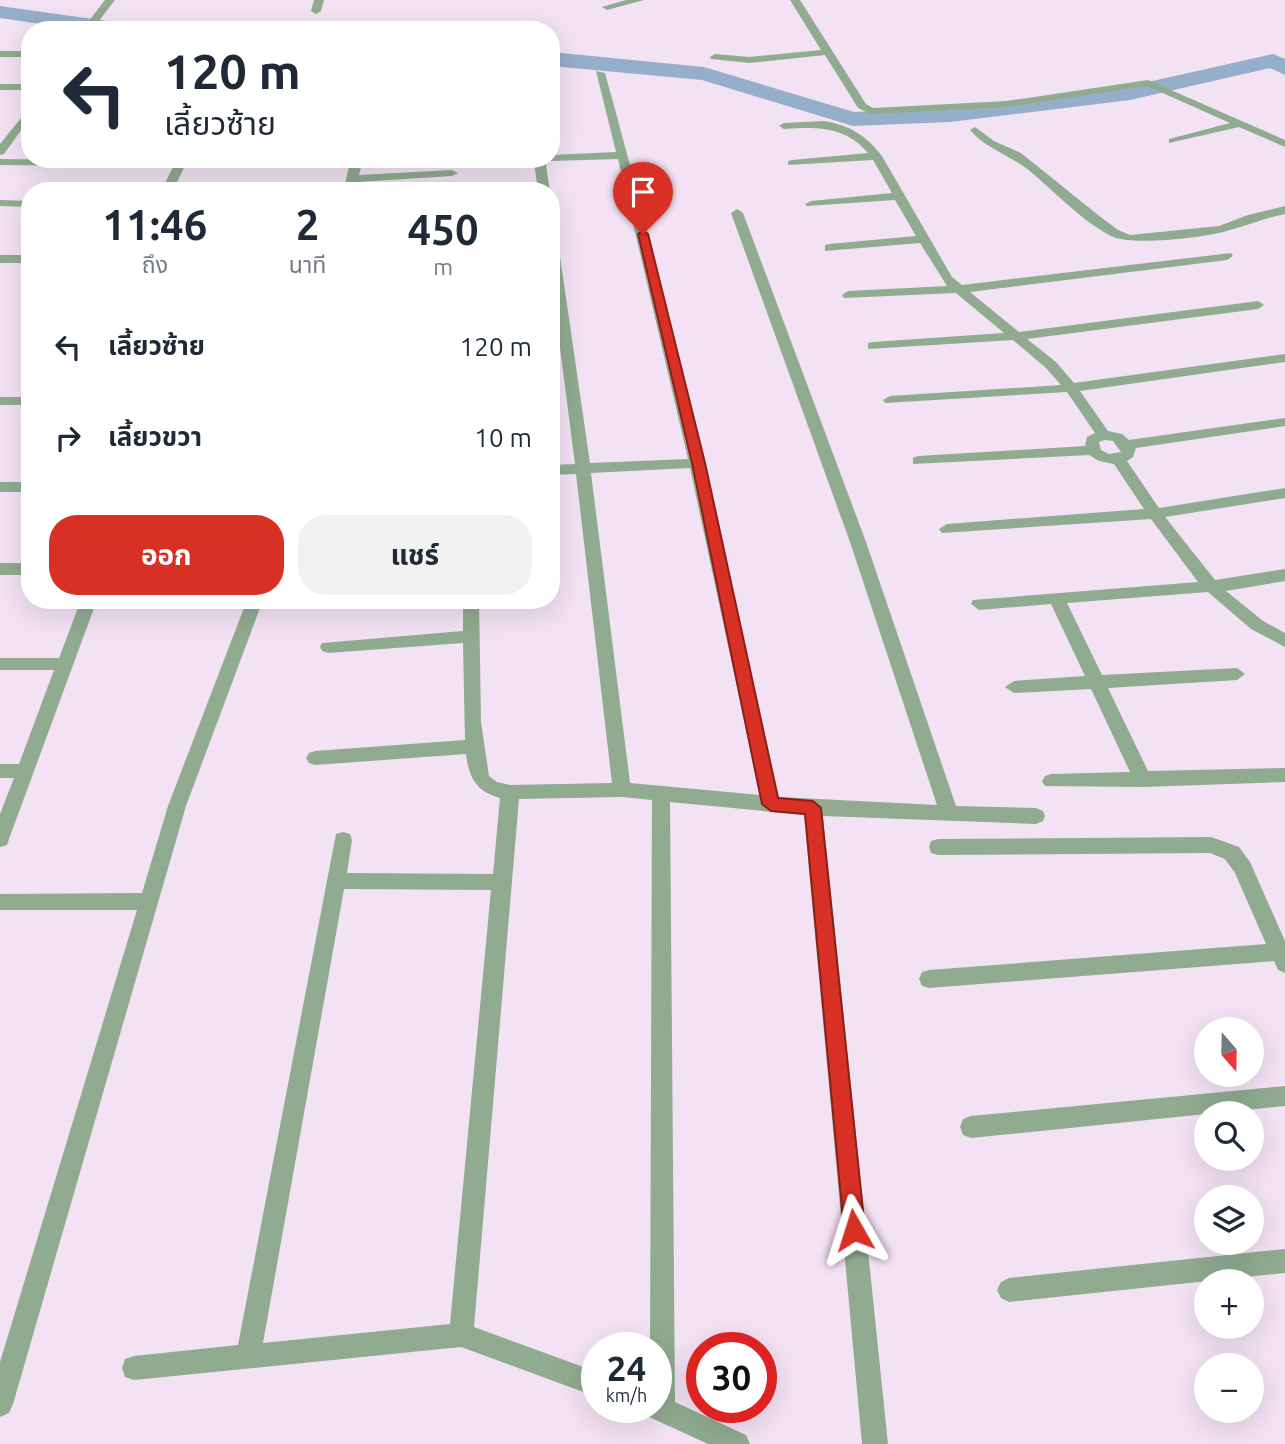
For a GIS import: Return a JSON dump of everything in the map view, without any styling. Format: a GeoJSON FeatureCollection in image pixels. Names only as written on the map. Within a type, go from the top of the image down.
{"type":"FeatureCollection","features":[{"type":"Feature","properties":{"kind":"street"},"geometry":{"type":"LineString","coordinates":[[95,21],[110,0]]}},
{"type":"Feature","properties":{"kind":"street"},"geometry":{"type":"LineString","coordinates":[[317,11],[319,0]]}},
{"type":"Feature","properties":{"kind":"street"},"geometry":{"type":"LineString","coordinates":[[607,7],[639,0]]}},
{"type":"Feature","properties":{"kind":"street"},"geometry":{"type":"LineString","coordinates":[[795,0],[862,106],[883,112],[1007,104],[1155,84],[1285,144]]}},
{"type":"Feature","properties":{"kind":"street"},"geometry":{"type":"LineString","coordinates":[[715,58],[749,60],[827,52]]}},
{"type":"Feature","properties":{"kind":"street"},"geometry":{"type":"LineString","coordinates":[[0,54],[21,54]]}},
{"type":"Feature","properties":{"kind":"street"},"geometry":{"type":"LineString","coordinates":[[600,73],[623,155],[698,463],[771,804]]}},
{"type":"Feature","properties":{"kind":"street"},"geometry":{"type":"LineString","coordinates":[[0,87],[21,87]]}},
{"type":"Feature","properties":{"kind":"street"},"geometry":{"type":"LineString","coordinates":[[0,152],[20,123]]}},
{"type":"Feature","properties":{"kind":"street"},"geometry":{"type":"LineString","coordinates":[[784,126],[822,123],[862,138],[876,156],[922,239],[957,289],[1018,336],[1071,388],[1103,435]]}},
{"type":"Feature","properties":{"kind":"street"},"geometry":{"type":"LineString","coordinates":[[1174,141],[1241,124]]}},
{"type":"Feature","properties":{"kind":"street"},"geometry":{"type":"LineString","coordinates":[[975,130],[990,142],[1017,155],[1114,233],[1129,239],[1209,232],[1285,210]]}},
{"type":"Feature","properties":{"kind":"street"},"geometry":{"type":"LineString","coordinates":[[560,158],[623,155]]}},
{"type":"Feature","properties":{"kind":"street"},"geometry":{"type":"LineString","coordinates":[[792,163],[876,156]]}},
{"type":"Feature","properties":{"kind":"street"},"geometry":{"type":"LineString","coordinates":[[0,162],[21,162]]}},
{"type":"Feature","properties":{"kind":"street"},"geometry":{"type":"LineString","coordinates":[[371,182],[451,170]]}},
{"type":"Feature","properties":{"kind":"street"},"geometry":{"type":"LineString","coordinates":[[811,204],[898,196]]}},
{"type":"Feature","properties":{"kind":"street"},"geometry":{"type":"LineString","coordinates":[[0,203],[21,204]]}},
{"type":"Feature","properties":{"kind":"street"},"geometry":{"type":"LineString","coordinates":[[737,213],[858,542],[950,816]]}},
{"type":"Feature","properties":{"kind":"street"},"geometry":{"type":"LineString","coordinates":[[829,247],[922,239]]}},
{"type":"Feature","properties":{"kind":"street"},"geometry":{"type":"LineString","coordinates":[[848,295],[957,289],[1227,256]]}},
{"type":"Feature","properties":{"kind":"street"},"geometry":{"type":"LineString","coordinates":[[0,259],[21,259]]}},
{"type":"Feature","properties":{"kind":"street"},"geometry":{"type":"LineString","coordinates":[[560,302],[622,790]]}},
{"type":"Feature","properties":{"kind":"street"},"geometry":{"type":"LineString","coordinates":[[873,346],[1018,336],[1258,305]]}},
{"type":"Feature","properties":{"kind":"street"},"geometry":{"type":"LineString","coordinates":[[890,400],[1071,388],[1285,358]]}},
{"type":"Feature","properties":{"kind":"street"},"geometry":{"type":"LineString","coordinates":[[0,401],[21,401]]}},
{"type":"Feature","properties":{"kind":"street"},"geometry":{"type":"LineString","coordinates":[[1092,450],[1092,440],[1103,435],[1117,438],[1127,444],[1285,422]]}},
{"type":"Feature","properties":{"kind":"street"},"geometry":{"type":"LineString","coordinates":[[918,461],[1092,450],[1103,457],[1118,459],[1128,454],[1127,444]]}},
{"type":"Feature","properties":{"kind":"street"},"geometry":{"type":"LineString","coordinates":[[1118,459],[1208,586],[1257,626],[1285,641]]}},
{"type":"Feature","properties":{"kind":"street"},"geometry":{"type":"LineString","coordinates":[[560,470],[698,463]]}},
{"type":"Feature","properties":{"kind":"street"},"geometry":{"type":"LineString","coordinates":[[0,487],[21,487]]}},
{"type":"Feature","properties":{"kind":"street"},"geometry":{"type":"LineString","coordinates":[[947,529],[1157,513],[1285,493]]}},
{"type":"Feature","properties":{"kind":"street"},"geometry":{"type":"LineString","coordinates":[[0,569],[21,569]]}},
{"type":"Feature","properties":{"kind":"street"},"geometry":{"type":"LineString","coordinates":[[979,604],[1208,586],[1285,575]]}},
{"type":"Feature","properties":{"kind":"street"},"geometry":{"type":"LineString","coordinates":[[1056,599],[1143,780]]}},
{"type":"Feature","properties":{"kind":"street"},"geometry":{"type":"LineString","coordinates":[[0,839],[86,609]]}},
{"type":"Feature","properties":{"kind":"street"},"geometry":{"type":"LineString","coordinates":[[0,1404],[177,806],[252,609]]}},
{"type":"Feature","properties":{"kind":"street"},"geometry":{"type":"LineString","coordinates":[[471,609],[475,746],[479,775],[483,782],[496,790],[622,790],[813,808],[950,816],[1036,816]]}},
{"type":"Feature","properties":{"kind":"street"},"geometry":{"type":"LineString","coordinates":[[328,647],[472,636]]}},
{"type":"Feature","properties":{"kind":"street"},"geometry":{"type":"LineString","coordinates":[[0,664],[66,664]]}},
{"type":"Feature","properties":{"kind":"street"},"geometry":{"type":"LineString","coordinates":[[1014,687],[1237,674]]}},
{"type":"Feature","properties":{"kind":"street"},"geometry":{"type":"LineString","coordinates":[[315,758],[475,746]]}},
{"type":"Feature","properties":{"kind":"street"},"geometry":{"type":"LineString","coordinates":[[0,771],[24,771]]}},
{"type":"Feature","properties":{"kind":"street"},"geometry":{"type":"LineString","coordinates":[[1051,781],[1285,775]]}},
{"type":"Feature","properties":{"kind":"street"},"geometry":{"type":"LineString","coordinates":[[461,1335],[510,792]]}},
{"type":"Feature","properties":{"kind":"street"},"geometry":{"type":"LineString","coordinates":[[659,1332],[662,795]]}},
{"type":"Feature","properties":{"kind":"street"},"geometry":{"type":"LineString","coordinates":[[813,808],[875,1444]]}},
{"type":"Feature","properties":{"kind":"street"},"geometry":{"type":"LineString","coordinates":[[248,1357],[343,840]]}},
{"type":"Feature","properties":{"kind":"street"},"geometry":{"type":"LineString","coordinates":[[929,979],[1280,946],[1243,869],[1232,853],[1211,845],[938,847]]}},
{"type":"Feature","properties":{"kind":"street"},"geometry":{"type":"LineString","coordinates":[[335,881],[501,881]]}},
{"type":"Feature","properties":{"kind":"street"},"geometry":{"type":"LineString","coordinates":[[0,902],[149,901]]}},
{"type":"Feature","properties":{"kind":"street"},"geometry":{"type":"LineString","coordinates":[[971,1127],[1285,1097]]}},
{"type":"Feature","properties":{"kind":"street"},"geometry":{"type":"LineString","coordinates":[[1009,1290],[1285,1261]]}},
{"type":"Feature","properties":{"kind":"street"},"geometry":{"type":"LineString","coordinates":[[134,1368],[461,1335],[581,1379]]}},
{"type":"Feature","properties":{"kind":"street"},"geometry":{"type":"LineString","coordinates":[[672,1414],[737,1444]]}},
{"type":"Feature","properties":{"kind":"waterway"},"geometry":{"type":"LineString","coordinates":[[0,12],[64,21]]}},
{"type":"Feature","properties":{"kind":"waterway"},"geometry":{"type":"LineString","coordinates":[[560,60],[704,74],[853,119],[950,115],[1130,93],[1273,61],[1285,68]]}},
{"type":"Feature","properties":{"kind":"route"},"geometry":{"type":"LineString","coordinates":[[643,234],[698,463],[771,804],[813,808],[854,1230]]}}]}
